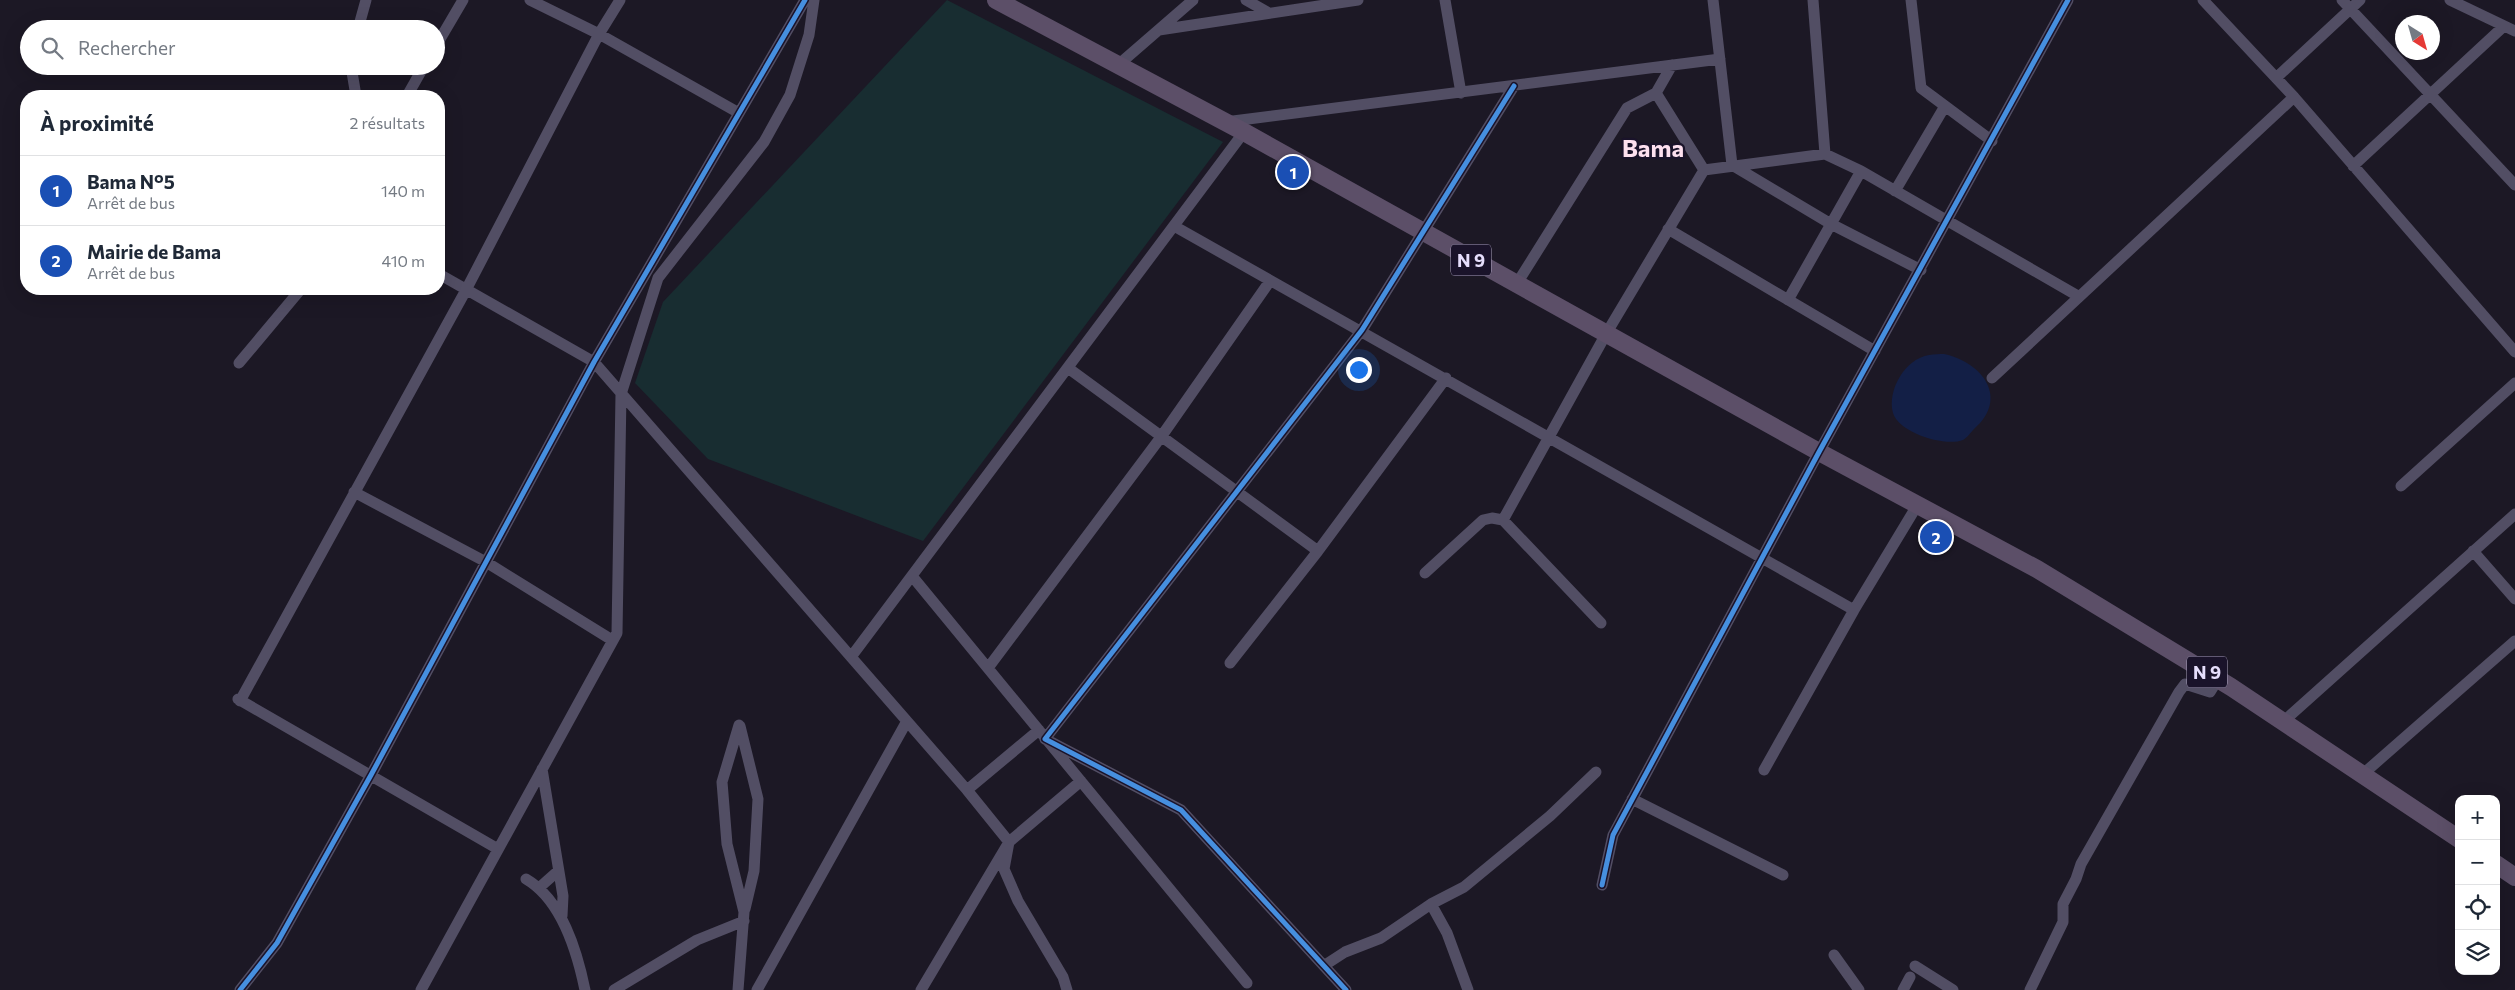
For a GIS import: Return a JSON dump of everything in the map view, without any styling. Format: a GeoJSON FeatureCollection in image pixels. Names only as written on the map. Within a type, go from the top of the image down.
{"type":"FeatureCollection","features":[{"type":"Feature","properties":{"kind":"main road","name":"N 9"},"geometry":{"type":"LineString","coordinates":[[996,0],[1244,132],[1422,234],[2046,574],[2284,721],[2455,836]]}},
{"type":"Feature","properties":{"kind":"main road"},"geometry":{"type":"LineString","coordinates":[[2500,867],[2515,877]]}},
{"type":"Feature","properties":{"kind":"street"},"geometry":{"type":"LineString","coordinates":[[360,20],[366,0]]}},
{"type":"Feature","properties":{"kind":"street"},"geometry":{"type":"LineString","coordinates":[[445,30],[462,0]]}},
{"type":"Feature","properties":{"kind":"street"},"geometry":{"type":"LineString","coordinates":[[530,0],[599,34],[739,113]]}},
{"type":"Feature","properties":{"kind":"street"},"geometry":{"type":"LineString","coordinates":[[498,849],[239,700],[466,290],[599,34],[620,0]]}},
{"type":"Feature","properties":{"kind":"street"},"geometry":{"type":"LineString","coordinates":[[240,990],[277,944],[371,775],[594,362],[804,0]]}},
{"type":"Feature","properties":{"kind":"street"},"geometry":{"type":"LineString","coordinates":[[421,990],[617,632],[621,394],[658,278],[764,142],[790,95],[809,35],[814,0]]}},
{"type":"Feature","properties":{"kind":"street"},"geometry":{"type":"LineString","coordinates":[[1117,66],[1193,0]]}},
{"type":"Feature","properties":{"kind":"street"},"geometry":{"type":"LineString","coordinates":[[1246,0],[1269,13]]}},
{"type":"Feature","properties":{"kind":"street"},"geometry":{"type":"LineString","coordinates":[[1159,30],[1358,0]]}},
{"type":"Feature","properties":{"kind":"street"},"geometry":{"type":"LineString","coordinates":[[1445,0],[1461,93]]}},
{"type":"Feature","properties":{"kind":"street"},"geometry":{"type":"LineString","coordinates":[[1713,0],[1732,165]]}},
{"type":"Feature","properties":{"kind":"street"},"geometry":{"type":"LineString","coordinates":[[1813,0],[1825,154]]}},
{"type":"Feature","properties":{"kind":"street"},"geometry":{"type":"LineString","coordinates":[[1911,0],[1921,88],[1992,141]]}},
{"type":"Feature","properties":{"kind":"street"},"geometry":{"type":"LineString","coordinates":[[1602,885],[1613,835],[1819,452],[1948,221],[2068,0]]}},
{"type":"Feature","properties":{"kind":"street"},"geometry":{"type":"LineString","coordinates":[[2203,0],[2294,97],[2515,352]]}},
{"type":"Feature","properties":{"kind":"street"},"geometry":{"type":"LineString","coordinates":[[2342,0],[2515,185]]}},
{"type":"Feature","properties":{"kind":"street"},"geometry":{"type":"LineString","coordinates":[[2276,78],[2360,0]]}},
{"type":"Feature","properties":{"kind":"street"},"geometry":{"type":"LineString","coordinates":[[2353,166],[2430,94],[2510,28],[2450,0]]}},
{"type":"Feature","properties":{"kind":"street"},"geometry":{"type":"LineString","coordinates":[[1224,122],[1461,93],[1720,58]]}},
{"type":"Feature","properties":{"kind":"street"},"geometry":{"type":"LineString","coordinates":[[1516,285],[1627,108],[1656,94],[1672,65]]}},
{"type":"Feature","properties":{"kind":"street"},"geometry":{"type":"LineString","coordinates":[[352,75],[355,90]]}},
{"type":"Feature","properties":{"kind":"street"},"geometry":{"type":"LineString","coordinates":[[410,90],[419,75]]}},
{"type":"Feature","properties":{"kind":"street"},"geometry":{"type":"LineString","coordinates":[[967,790],[1042,734],[1236,492],[1362,330],[1514,86]]}},
{"type":"Feature","properties":{"kind":"street"},"geometry":{"type":"LineString","coordinates":[[1656,94],[1704,170]]}},
{"type":"Feature","properties":{"kind":"street"},"geometry":{"type":"LineString","coordinates":[[1992,378],[2294,97]]}},
{"type":"Feature","properties":{"kind":"street"},"geometry":{"type":"LineString","coordinates":[[1895,190],[1945,106]]}},
{"type":"Feature","properties":{"kind":"street"},"geometry":{"type":"LineString","coordinates":[[852,657],[1244,132]]}},
{"type":"Feature","properties":{"kind":"street"},"geometry":{"type":"LineString","coordinates":[[1504,520],[1606,334],[1704,170],[1825,154],[1895,190],[2078,296]]}},
{"type":"Feature","properties":{"kind":"street"},"geometry":{"type":"LineString","coordinates":[[1732,165],[1831,224],[1920,270]]}},
{"type":"Feature","properties":{"kind":"street"},"geometry":{"type":"LineString","coordinates":[[1788,300],[1861,171]]}},
{"type":"Feature","properties":{"kind":"street"},"geometry":{"type":"LineString","coordinates":[[1174,226],[1270,281],[1362,330],[1854,610]]}},
{"type":"Feature","properties":{"kind":"street"},"geometry":{"type":"LineString","coordinates":[[1668,229],[1875,351]]}},
{"type":"Feature","properties":{"kind":"street"},"geometry":{"type":"LineString","coordinates":[[445,278],[594,362],[852,657],[967,790],[1009,842],[1004,869],[1018,900],[1063,977],[1067,990]]}},
{"type":"Feature","properties":{"kind":"street"},"geometry":{"type":"LineString","coordinates":[[988,668],[1161,437],[1270,281]]}},
{"type":"Feature","properties":{"kind":"street"},"geometry":{"type":"LineString","coordinates":[[239,363],[295,295]]}},
{"type":"Feature","properties":{"kind":"street"},"geometry":{"type":"LineString","coordinates":[[1068,368],[1318,550]]}},
{"type":"Feature","properties":{"kind":"street"},"geometry":{"type":"LineString","coordinates":[[1230,663],[1318,550],[1446,378]]}},
{"type":"Feature","properties":{"kind":"street"},"geometry":{"type":"LineString","coordinates":[[2401,486],[2515,383]]}},
{"type":"Feature","properties":{"kind":"street"},"geometry":{"type":"LineString","coordinates":[[354,492],[486,562],[612,640]]}},
{"type":"Feature","properties":{"kind":"street"},"geometry":{"type":"LineString","coordinates":[[1764,770],[1854,610],[1918,504]]}},
{"type":"Feature","properties":{"kind":"street"},"geometry":{"type":"LineString","coordinates":[[2284,721],[2515,514]]}},
{"type":"Feature","properties":{"kind":"street"},"geometry":{"type":"LineString","coordinates":[[1425,573],[1483,520],[1492,518],[1504,520],[1601,624]]}},
{"type":"Feature","properties":{"kind":"street"},"geometry":{"type":"LineString","coordinates":[[2474,551],[2515,599]]}},
{"type":"Feature","properties":{"kind":"street"},"geometry":{"type":"LineString","coordinates":[[912,576],[1246,983]]}},
{"type":"Feature","properties":{"kind":"street"},"geometry":{"type":"LineString","coordinates":[[2363,774],[2515,641]]}},
{"type":"Feature","properties":{"kind":"street"},"geometry":{"type":"LineString","coordinates":[[2030,990],[2064,922],[2063,904],[2076,880],[2081,864],[2178,692],[2185,684],[2210,692],[2218,679]]}},
{"type":"Feature","properties":{"kind":"street"},"geometry":{"type":"LineString","coordinates":[[757,990],[907,721]]}},
{"type":"Feature","properties":{"kind":"street"},"geometry":{"type":"LineString","coordinates":[[738,990],[744,916],[754,871],[758,799],[739,725],[722,782],[727,844],[744,916]]}},
{"type":"Feature","properties":{"kind":"street"},"geometry":{"type":"LineString","coordinates":[[1042,734],[1181,810],[1346,990]]}},
{"type":"Feature","properties":{"kind":"street"},"geometry":{"type":"LineString","coordinates":[[542,769],[563,896],[562,916]]}},
{"type":"Feature","properties":{"kind":"street"},"geometry":{"type":"LineString","coordinates":[[1325,965],[1346,952],[1381,938],[1431,904],[1464,887],[1508,853],[1596,772]]}},
{"type":"Feature","properties":{"kind":"street"},"geometry":{"type":"LineString","coordinates":[[921,990],[1009,842],[1081,781]]}},
{"type":"Feature","properties":{"kind":"street"},"geometry":{"type":"LineString","coordinates":[[1632,799],[1783,875]]}},
{"type":"Feature","properties":{"kind":"street"},"geometry":{"type":"LineString","coordinates":[[540,887],[558,871]]}},
{"type":"Feature","properties":{"kind":"street"},"geometry":{"type":"LineString","coordinates":[[526,879],[540,887],[562,916],[581,972],[584,990]]}},
{"type":"Feature","properties":{"kind":"street"},"geometry":{"type":"LineString","coordinates":[[1431,904],[1447,933],[1468,990]]}},
{"type":"Feature","properties":{"kind":"street"},"geometry":{"type":"LineString","coordinates":[[615,990],[697,940],[744,916]]}},
{"type":"Feature","properties":{"kind":"street"},"geometry":{"type":"LineString","coordinates":[[1834,955],[1852,985],[1859,990]]}},
{"type":"Feature","properties":{"kind":"street"},"geometry":{"type":"LineString","coordinates":[[1915,966],[1953,990]]}},
{"type":"Feature","properties":{"kind":"street"},"geometry":{"type":"LineString","coordinates":[[1903,990],[1910,977]]}},
{"type":"Feature","properties":{"kind":"green space"},"geometry":{"type":"Polygon","coordinates":[[[947,0],[1223,142],[923,541],[708,459],[635,383],[663,302],[947,0]]]}},
{"type":"Feature","properties":{"kind":"water"},"geometry":{"type":"Polygon","coordinates":[[[1944,354],[1958,358],[1980,373],[1987,383],[1990,394],[1990,405],[1985,417],[1966,438],[1955,442],[1935,440],[1913,432],[1904,427],[1893,413],[1892,404],[1895,386],[1905,369],[1920,358],[1944,354]]]}},
{"type":"Feature","properties":{"kind":"cycle path"},"geometry":{"type":"LineString","coordinates":[[240,990],[277,943],[371,775],[594,362],[805,0]]}},
{"type":"Feature","properties":{"kind":"cycle path"},"geometry":{"type":"LineString","coordinates":[[1602,885],[1613,835],[1819,452],[2068,0]]}},
{"type":"Feature","properties":{"kind":"cycle path"},"geometry":{"type":"LineString","coordinates":[[1346,990],[1181,810],[1045,739],[1362,330],[1514,86]]}},
{"type":"Feature","properties":{"kind":"place","name":"Bama N°5"},"geometry":{"type":"Point","coordinates":[1293,172]}},
{"type":"Feature","properties":{"kind":"place","name":"Mairie de Bama"},"geometry":{"type":"Point","coordinates":[1936,537]}},
{"type":"Feature","properties":{"kind":"district","name":"Bama"},"geometry":{"type":"Point","coordinates":[1653,147]}}]}
